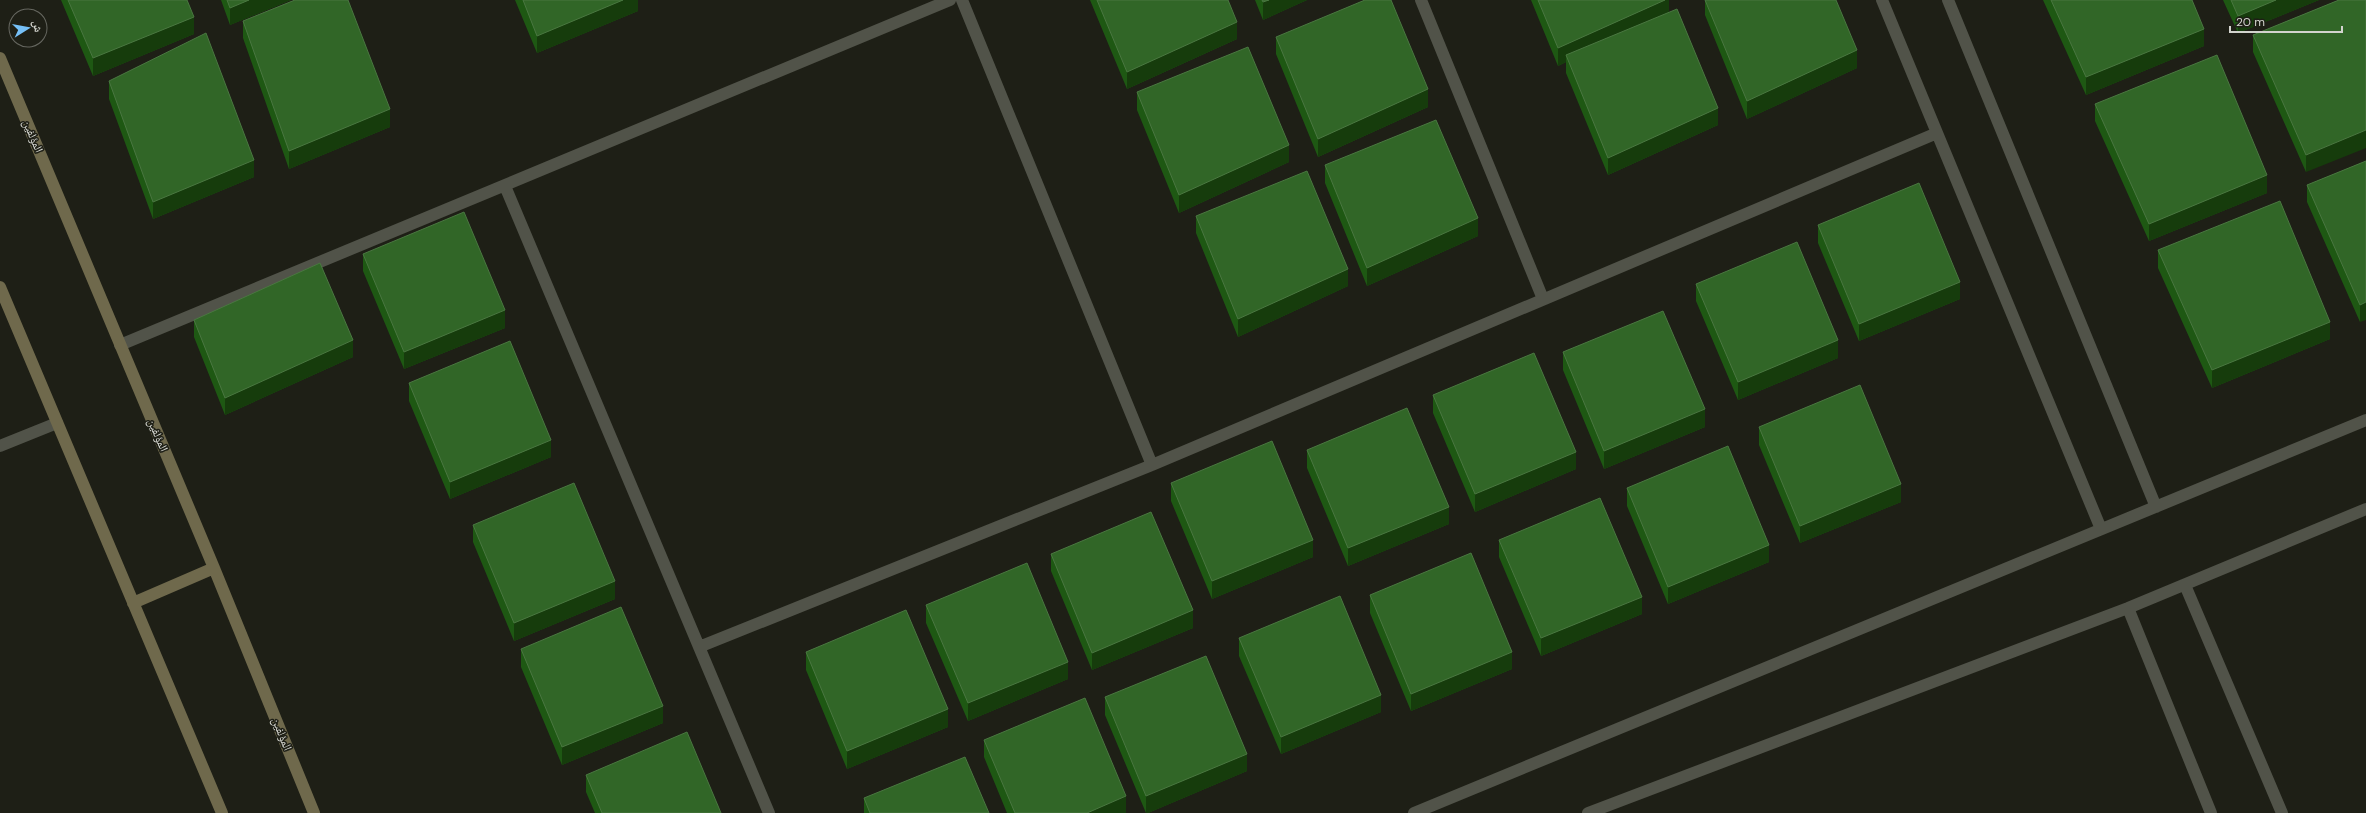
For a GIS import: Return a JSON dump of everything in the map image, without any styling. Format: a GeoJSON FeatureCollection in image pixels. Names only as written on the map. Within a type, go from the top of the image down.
{"type":"FeatureCollection","features":[{"type":"Feature","properties":{"kind":"street"},"geometry":{"type":"LineString","coordinates":[[120,345],[950,0]]}},
{"type":"Feature","properties":{"kind":"street"},"geometry":{"type":"LineString","coordinates":[[962,0],[1152,465]]}},
{"type":"Feature","properties":{"kind":"street"},"geometry":{"type":"LineString","coordinates":[[1421,0],[1543,299]]}},
{"type":"Feature","properties":{"kind":"street"},"geometry":{"type":"LineString","coordinates":[[1882,0],[2101,529]]}},
{"type":"Feature","properties":{"kind":"street"},"geometry":{"type":"LineString","coordinates":[[1948,0],[2156,506]]}},
{"type":"Feature","properties":{"kind":"street","name":"المؤلفين"},"geometry":{"type":"LineString","coordinates":[[0,58],[214,568],[314,813]]}},
{"type":"Feature","properties":{"kind":"street"},"geometry":{"type":"LineString","coordinates":[[699,648],[1152,465],[1937,132]]}},
{"type":"Feature","properties":{"kind":"street"},"geometry":{"type":"LineString","coordinates":[[505,186],[769,813]]}},
{"type":"Feature","properties":{"kind":"street"},"geometry":{"type":"LineString","coordinates":[[0,287],[222,813]]}},
{"type":"Feature","properties":{"kind":"street"},"geometry":{"type":"LineString","coordinates":[[1414,813],[2366,420]]}},
{"type":"Feature","properties":{"kind":"street"},"geometry":{"type":"LineString","coordinates":[[0,446],[57,423]]}},
{"type":"Feature","properties":{"kind":"street"},"geometry":{"type":"LineString","coordinates":[[1588,813],[2128,608],[2366,509]]}},
{"type":"Feature","properties":{"kind":"street"},"geometry":{"type":"LineString","coordinates":[[133,603],[214,568]]}},
{"type":"Feature","properties":{"kind":"street"},"geometry":{"type":"LineString","coordinates":[[2184,584],[2282,813]]}},
{"type":"Feature","properties":{"kind":"street"},"geometry":{"type":"LineString","coordinates":[[2128,608],[2210,813]]}},
{"type":"Feature","properties":{"kind":"building"},"geometry":{"type":"Polygon","coordinates":[[[68,0],[187,0],[194,17],[93,58],[68,0]]]}},
{"type":"Feature","properties":{"kind":"building"},"geometry":{"type":"Polygon","coordinates":[[[227,0],[249,0],[230,8],[227,0]]]}},
{"type":"Feature","properties":{"kind":"building"},"geometry":{"type":"Polygon","coordinates":[[[295,0],[348,0],[390,109],[289,151],[243,21],[295,0]]]}},
{"type":"Feature","properties":{"kind":"building"},"geometry":{"type":"Polygon","coordinates":[[[523,0],[623,0],[537,36],[523,0]]]}},
{"type":"Feature","properties":{"kind":"building"},"geometry":{"type":"Polygon","coordinates":[[[1097,0],[1228,0],[1237,22],[1127,72],[1097,0]]]}},
{"type":"Feature","properties":{"kind":"building"},"geometry":{"type":"Polygon","coordinates":[[[1365,0],[1391,0],[1428,89],[1318,139],[1276,37],[1365,0]]]}},
{"type":"Feature","properties":{"kind":"building"},"geometry":{"type":"Polygon","coordinates":[[[1538,0],[1665,0],[1558,48],[1538,0]]]}},
{"type":"Feature","properties":{"kind":"building"},"geometry":{"type":"Polygon","coordinates":[[[1705,0],[1836,0],[1857,50],[1747,101],[1705,0]]]}},
{"type":"Feature","properties":{"kind":"building"},"geometry":{"type":"Polygon","coordinates":[[[2051,0],[2192,0],[2204,29],[2086,77],[2051,0]]]}},
{"type":"Feature","properties":{"kind":"building"},"geometry":{"type":"Polygon","coordinates":[[[2231,0],[2276,0],[2238,16],[2231,0]]]}},
{"type":"Feature","properties":{"kind":"building"},"geometry":{"type":"Polygon","coordinates":[[[2339,0],[2366,0],[2366,130],[2306,155],[2253,35],[2339,0]]]}},
{"type":"Feature","properties":{"kind":"building"},"geometry":{"type":"Polygon","coordinates":[[[1677,9],[1718,108],[1608,158],[1566,55],[1677,9]]]}},
{"type":"Feature","properties":{"kind":"building"},"geometry":{"type":"Polygon","coordinates":[[[206,33],[254,160],[153,202],[109,81],[206,33]]]}},
{"type":"Feature","properties":{"kind":"building"},"geometry":{"type":"Polygon","coordinates":[[[1248,47],[1289,145],[1179,195],[1137,92],[1248,47]]]}},
{"type":"Feature","properties":{"kind":"building"},"geometry":{"type":"Polygon","coordinates":[[[2217,55],[2267,175],[2149,224],[2095,104],[2217,55]]]}},
{"type":"Feature","properties":{"kind":"building"},"geometry":{"type":"Polygon","coordinates":[[[1436,120],[1478,218],[1367,268],[1325,165],[1436,120]]]}},
{"type":"Feature","properties":{"kind":"building"},"geometry":{"type":"Polygon","coordinates":[[[2366,161],[2366,302],[2360,305],[2307,185],[2366,161]]]}},
{"type":"Feature","properties":{"kind":"building"},"geometry":{"type":"Polygon","coordinates":[[[1307,171],[1348,269],[1238,319],[1196,216],[1307,171]]]}},
{"type":"Feature","properties":{"kind":"building"},"geometry":{"type":"Polygon","coordinates":[[[1919,183],[1960,282],[1859,324],[1818,225],[1919,183]]]}},
{"type":"Feature","properties":{"kind":"building"},"geometry":{"type":"Polygon","coordinates":[[[2280,201],[2330,322],[2212,370],[2158,250],[2280,201]]]}},
{"type":"Feature","properties":{"kind":"building"},"geometry":{"type":"Polygon","coordinates":[[[464,212],[505,310],[404,352],[363,254],[464,212]]]}},
{"type":"Feature","properties":{"kind":"building"},"geometry":{"type":"Polygon","coordinates":[[[1797,242],[1838,340],[1738,382],[1696,284],[1797,242]]]}},
{"type":"Feature","properties":{"kind":"building"},"geometry":{"type":"Polygon","coordinates":[[[320,263],[353,340],[225,398],[194,320],[320,263]]]}},
{"type":"Feature","properties":{"kind":"building"},"geometry":{"type":"Polygon","coordinates":[[[1663,311],[1705,409],[1604,451],[1563,352],[1663,311]]]}},
{"type":"Feature","properties":{"kind":"building"},"geometry":{"type":"Polygon","coordinates":[[[510,341],[551,440],[450,482],[409,383],[510,341]]]}},
{"type":"Feature","properties":{"kind":"building"},"geometry":{"type":"Polygon","coordinates":[[[1534,353],[1576,452],[1475,494],[1433,395],[1534,353]]]}},
{"type":"Feature","properties":{"kind":"building"},"geometry":{"type":"Polygon","coordinates":[[[1860,385],[1901,484],[1800,526],[1759,427],[1860,385]]]}},
{"type":"Feature","properties":{"kind":"building"},"geometry":{"type":"Polygon","coordinates":[[[1407,408],[1449,507],[1348,548],[1307,450],[1407,408]]]}},
{"type":"Feature","properties":{"kind":"building"},"geometry":{"type":"Polygon","coordinates":[[[1272,441],[1313,540],[1212,581],[1171,483],[1272,441]]]}},
{"type":"Feature","properties":{"kind":"building"},"geometry":{"type":"Polygon","coordinates":[[[1728,446],[1769,545],[1668,587],[1627,488],[1728,446]]]}},
{"type":"Feature","properties":{"kind":"building"},"geometry":{"type":"Polygon","coordinates":[[[574,483],[615,581],[514,623],[473,525],[574,483]]]}},
{"type":"Feature","properties":{"kind":"building"},"geometry":{"type":"Polygon","coordinates":[[[1600,498],[1642,597],[1541,638],[1499,540],[1600,498]]]}},
{"type":"Feature","properties":{"kind":"building"},"geometry":{"type":"Polygon","coordinates":[[[1151,512],[1193,610],[1092,653],[1051,554],[1151,512]]]}},
{"type":"Feature","properties":{"kind":"building"},"geometry":{"type":"Polygon","coordinates":[[[1471,553],[1512,652],[1411,694],[1370,595],[1471,553]]]}},
{"type":"Feature","properties":{"kind":"building"},"geometry":{"type":"Polygon","coordinates":[[[1027,563],[1068,662],[968,703],[926,605],[1027,563]]]}},
{"type":"Feature","properties":{"kind":"building"},"geometry":{"type":"Polygon","coordinates":[[[1340,596],[1381,695],[1281,737],[1239,638],[1340,596]]]}},
{"type":"Feature","properties":{"kind":"building"},"geometry":{"type":"Polygon","coordinates":[[[621,607],[663,706],[562,747],[521,649],[621,607]]]}},
{"type":"Feature","properties":{"kind":"building"},"geometry":{"type":"Polygon","coordinates":[[[906,610],[948,709],[847,751],[806,652],[906,610]]]}},
{"type":"Feature","properties":{"kind":"building"},"geometry":{"type":"Polygon","coordinates":[[[1206,656],[1247,754],[1146,796],[1105,697],[1206,656]]]}},
{"type":"Feature","properties":{"kind":"building"},"geometry":{"type":"Polygon","coordinates":[[[1085,698],[1126,796],[1087,813],[1015,813],[984,740],[1085,698]]]}},
{"type":"Feature","properties":{"kind":"building"},"geometry":{"type":"Polygon","coordinates":[[[687,732],[721,813],[602,813],[586,775],[687,732]]]}},
{"type":"Feature","properties":{"kind":"building"},"geometry":{"type":"Polygon","coordinates":[[[965,757],[989,813],[870,813],[864,798],[965,757]]]}}]}
